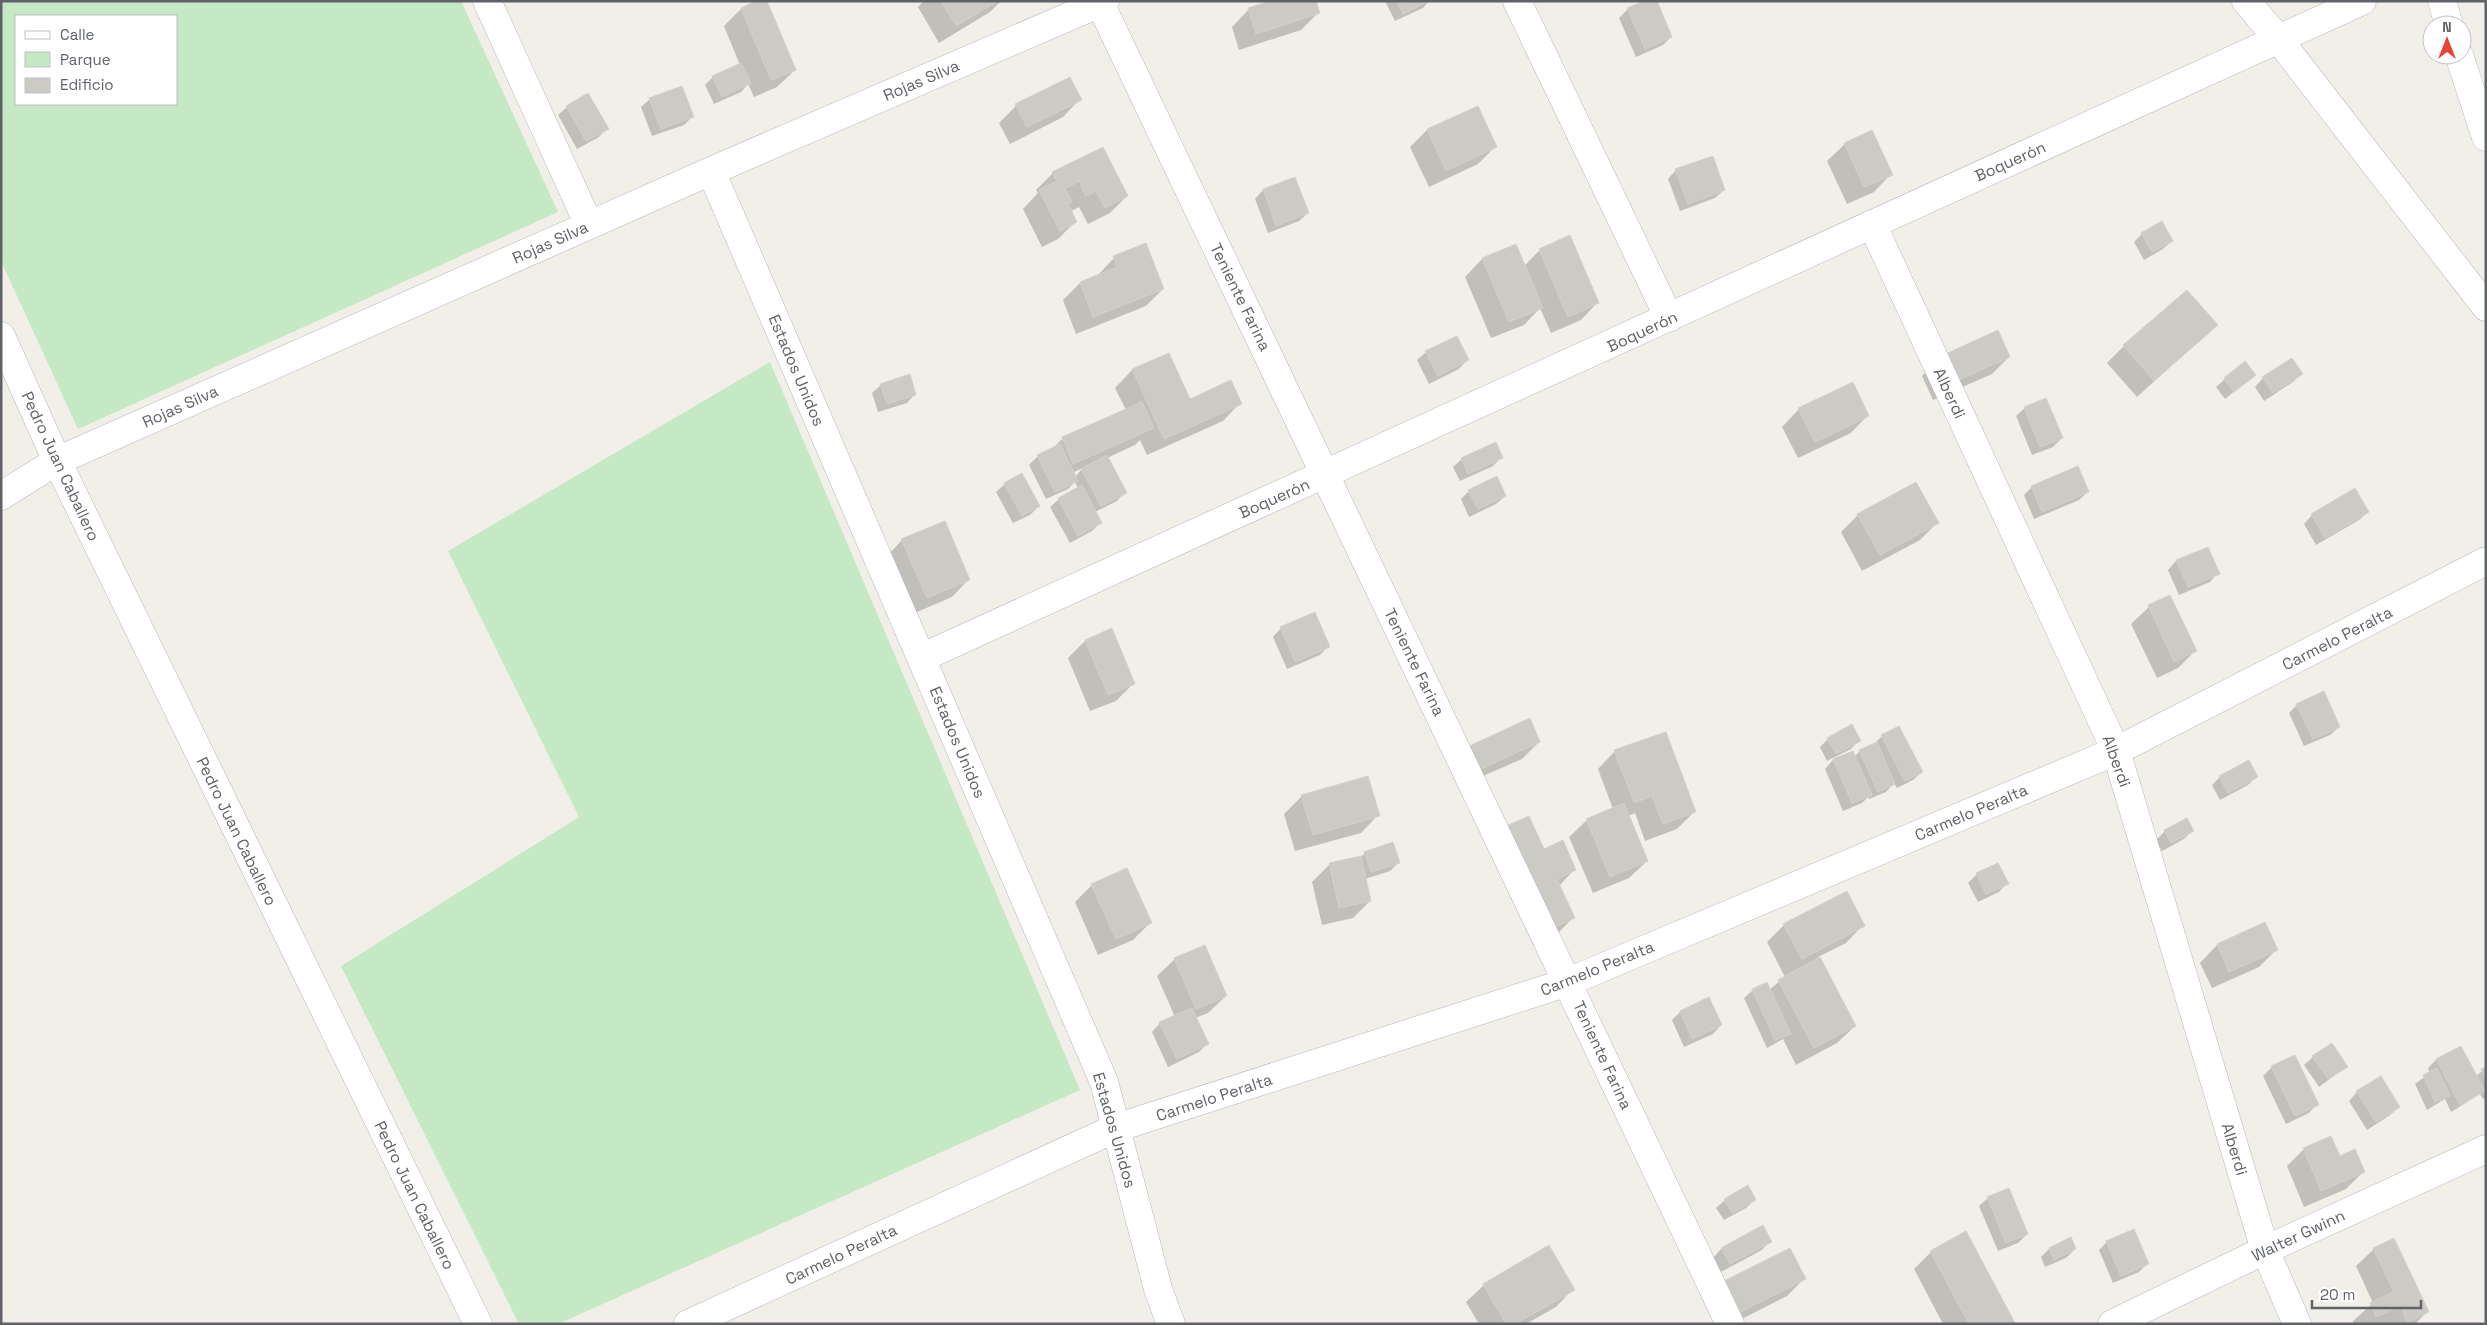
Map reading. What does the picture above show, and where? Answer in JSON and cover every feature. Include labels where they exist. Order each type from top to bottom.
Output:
[{"type":"street","points":[[488,1],[589,225]]},
{"type":"street","points":[[1518,1],[1669,318]]},
{"type":"street","points":[[2246,1],[2279,40],[2486,307]]},
{"type":"street","name":"Boquerón","points":[[922,658],[2362,1]]},
{"type":"street","points":[[2442,1],[2446,15]]},
{"type":"street","name":"Rojas Silva","points":[[1,496],[57,461],[711,171],[1102,2]]},
{"type":"street","name":"Teniente Farina","points":[[1102,2],[1730,1324]]},
{"type":"street","points":[[2462,65],[2486,137]]},
{"type":"street","name":"Estados Unidos","points":[[711,171],[1104,1082],[1158,1289],[1171,1324]]},
{"type":"street","name":"Alberdi","points":[[1872,224],[2116,751],[2265,1250],[2297,1324]]},
{"type":"street","name":"Pedro Juan Caballero","points":[[1,336],[57,461],[478,1324]]},
{"type":"street","name":"Carmelo Peralta","points":[[688,1324],[1116,1128],[1568,982],[2116,751],[2486,562]]},
{"type":"street","name":"Walter Gwinn","points":[[2112,1324],[2265,1250],[2486,1149]]},
{"type":"green space","points":[[1,1],[461,1],[558,212],[78,429],[1,261]]},
{"type":"green space","points":[[770,362],[1080,1090],[558,1324],[519,1324],[341,966],[579,817],[448,551]]},
{"type":"building","points":[[756,1],[767,1],[796,70],[771,80],[741,8]]},
{"type":"building","points":[[941,1],[998,1],[956,26]]},
{"type":"building","points":[[1270,1],[1316,1],[1320,13],[1256,34],[1248,8]]},
{"type":"building","points":[[1397,1],[1429,1],[1403,14]]},
{"type":"building","points":[[1644,1],[1657,1],[1672,37],[1645,49],[1627,8]]},
{"type":"building","points":[[741,63],[751,83],[722,97],[712,76]]},
{"type":"building","points":[[1070,77],[1082,100],[1027,127],[1015,104]]},
{"type":"building","points":[[682,86],[694,117],[661,129],[649,98]]},
{"type":"building","points":[[588,93],[609,129],[586,141],[566,106]]},
{"type":"building","points":[[1478,106],[1497,147],[1446,171],[1427,129]]},
{"type":"building","points":[[1872,130],[1893,175],[1864,187],[1844,143]]},
{"type":"building","points":[[1103,147],[1128,196],[1105,208],[1096,191],[1086,196],[1079,181],[1065,189],[1072,202],[1068,204],[1077,222],[1060,231],[1039,190],[1057,181],[1052,172]]},
{"type":"building","points":[[1713,156],[1725,190],[1688,204],[1675,169]]},
{"type":"building","points":[[1295,177],[1309,213],[1276,226],[1263,189]]},
{"type":"building","points":[[2162,221],[2173,241],[2152,252],[2141,233]]},
{"type":"building","points":[[1570,235],[1599,303],[1568,317],[1539,249]]},
{"type":"building","points":[[1146,243],[1164,289],[1093,317],[1080,282],[1117,267],[1113,256]]},
{"type":"building","points":[[1516,244],[1543,308],[1509,322],[1482,258]]},
{"type":"building","points":[[2187,290],[2218,325],[2154,381],[2123,345]]},
{"type":"building","points":[[1998,330],[2010,357],[1950,384],[1939,357]]},
{"type":"building","points":[[1457,336],[1469,360],[1438,376],[1425,351]]},
{"type":"building","points":[[1169,353],[1190,399],[1231,380],[1242,404],[1164,439],[1132,369]]},
{"type":"building","points":[[2292,358],[2303,374],[2273,393],[2262,377]]},
{"type":"building","points":[[2245,361],[2256,375],[2234,392],[2224,378]]},
{"type":"building","points":[[910,374],[916,395],[887,404],[880,384]]},
{"type":"building","points":[[1853,382],[1869,416],[1815,442],[1798,408]]},
{"type":"building","points":[[2046,398],[2063,438],[2040,447],[2024,407]]},
{"type":"building","points":[[1142,402],[1154,428],[1073,464],[1062,437]]},
{"type":"building","points":[[1496,442],[1503,458],[1468,474],[1461,458]]},
{"type":"building","points":[[1060,444],[1078,481],[1055,492],[1037,455]]},
{"type":"building","points":[[1107,455],[1127,493],[1101,506],[1081,469]]},
{"type":"building","points":[[2078,466],[2089,492],[2042,512],[2031,486]]},
{"type":"building","points":[[1022,473],[1040,506],[1022,516],[1004,483]]},
{"type":"building","points":[[1497,476],[1506,496],[1478,509],[1468,490]]},
{"type":"building","points":[[1916,482],[1939,523],[1880,555],[1857,514]]},
{"type":"building","points":[[1082,485],[1102,523],[1078,536],[1058,498]]},
{"type":"building","points":[[2355,488],[2369,512],[2325,538],[2311,514]]},
{"type":"building","points":[[945,521],[970,580],[927,598],[901,539]]},
{"type":"building","points":[[2208,547],[2220,574],[2188,587],[2176,560]]},
{"type":"building","points":[[2170,595],[2197,651],[2174,662],[2148,605]]},
{"type":"building","points":[[1315,612],[1330,647],[1295,662],[1280,627]]},
{"type":"building","points":[[1112,628],[1135,684],[1108,695],[1085,640]]},
{"type":"building","points":[[2324,691],[2340,727],[2313,739],[2296,704]]},
{"type":"building","points":[[1530,718],[1540,742],[1476,771],[1465,748]]},
{"type":"building","points":[[1852,724],[1861,741],[1836,754],[1827,738]]},
{"type":"building","points":[[1899,726],[1923,772],[1905,781],[1881,735]]},
{"type":"building","points":[[1666,732],[1696,812],[1663,824],[1652,796],[1634,803],[1614,750]]},
{"type":"building","points":[[1877,742],[1895,784],[1878,792],[1859,750]]},
{"type":"building","points":[[1853,751],[1872,795],[1852,803],[1833,759]]},
{"type":"building","points":[[2249,760],[2258,777],[2228,793],[2219,776]]},
{"type":"building","points":[[1368,776],[1380,816],[1313,835],[1301,795]]},
{"type":"building","points":[[1624,803],[1648,861],[1610,877],[1586,819]]},
{"type":"building","points":[[1529,816],[1544,849],[1563,840],[1576,870],[1557,879],[1575,918],[1550,929],[1504,827]]},
{"type":"building","points":[[2187,818],[2194,831],[2171,843],[2164,830]]},
{"type":"building","points":[[1393,842],[1400,863],[1371,872],[1364,852]]},
{"type":"building","points":[[1361,856],[1371,901],[1339,908],[1329,863]]},
{"type":"building","points":[[1998,863],[2009,884],[1986,894],[1976,873]]},
{"type":"building","points":[[1127,868],[1152,923],[1116,939],[1091,884]]},
{"type":"building","points":[[1847,891],[1865,926],[1802,959],[1783,924]]},
{"type":"building","points":[[2265,922],[2278,950],[2229,972],[2217,944]]},
{"type":"building","points":[[1205,945],[1227,996],[1196,1009],[1174,958]]},
{"type":"building","points":[[1820,957],[1856,1026],[1814,1048],[1778,980]]},
{"type":"building","points":[[1767,982],[1791,1034],[1775,1040],[1752,989]]},
{"type":"building","points":[[1709,997],[1722,1025],[1692,1039],[1680,1011]]},
{"type":"building","points":[[1192,1008],[1209,1044],[1177,1059],[1159,1022]]},
{"type":"building","points":[[2332,1043],[2348,1067],[2328,1079],[2312,1056]]},
{"type":"building","points":[[2461,1046],[2485,1091],[2460,1105],[2436,1059]]},
{"type":"building","points":[[2295,1055],[2319,1105],[2295,1116],[2271,1066]]},
{"type":"building","points":[[2486,1067],[2486,1079],[2481,1069]]},
{"type":"building","points":[[2437,1068],[2450,1096],[2435,1102],[2423,1075]]},
{"type":"building","points":[[2381,1076],[2400,1107],[2376,1122],[2356,1091]]},
{"type":"building","points":[[2331,1136],[2340,1156],[2355,1149],[2365,1172],[2321,1191],[2303,1148]]},
{"type":"building","points":[[1748,1185],[1756,1200],[1732,1213],[1724,1199]]},
{"type":"building","points":[[2009,1188],[2028,1234],[2006,1243],[1987,1197]]},
{"type":"building","points":[[1763,1225],[1772,1242],[1730,1264],[1721,1248]]},
{"type":"building","points":[[2134,1229],[2149,1264],[2121,1276],[2106,1241]]},
{"type":"building","points":[[1966,1231],[2015,1323],[1969,1324],[1930,1251]]},
{"type":"building","points":[[2071,1237],[2076,1249],[2054,1260],[2049,1248]]},
{"type":"building","points":[[2394,1238],[2429,1312],[2407,1322],[2400,1306],[2376,1317],[2370,1303],[2394,1292],[2373,1248]]},
{"type":"building","points":[[1549,1245],[1575,1290],[1515,1324],[1506,1324],[1483,1284]]},
{"type":"building","points":[[1790,1248],[1806,1279],[1736,1314],[1720,1283]]}]
